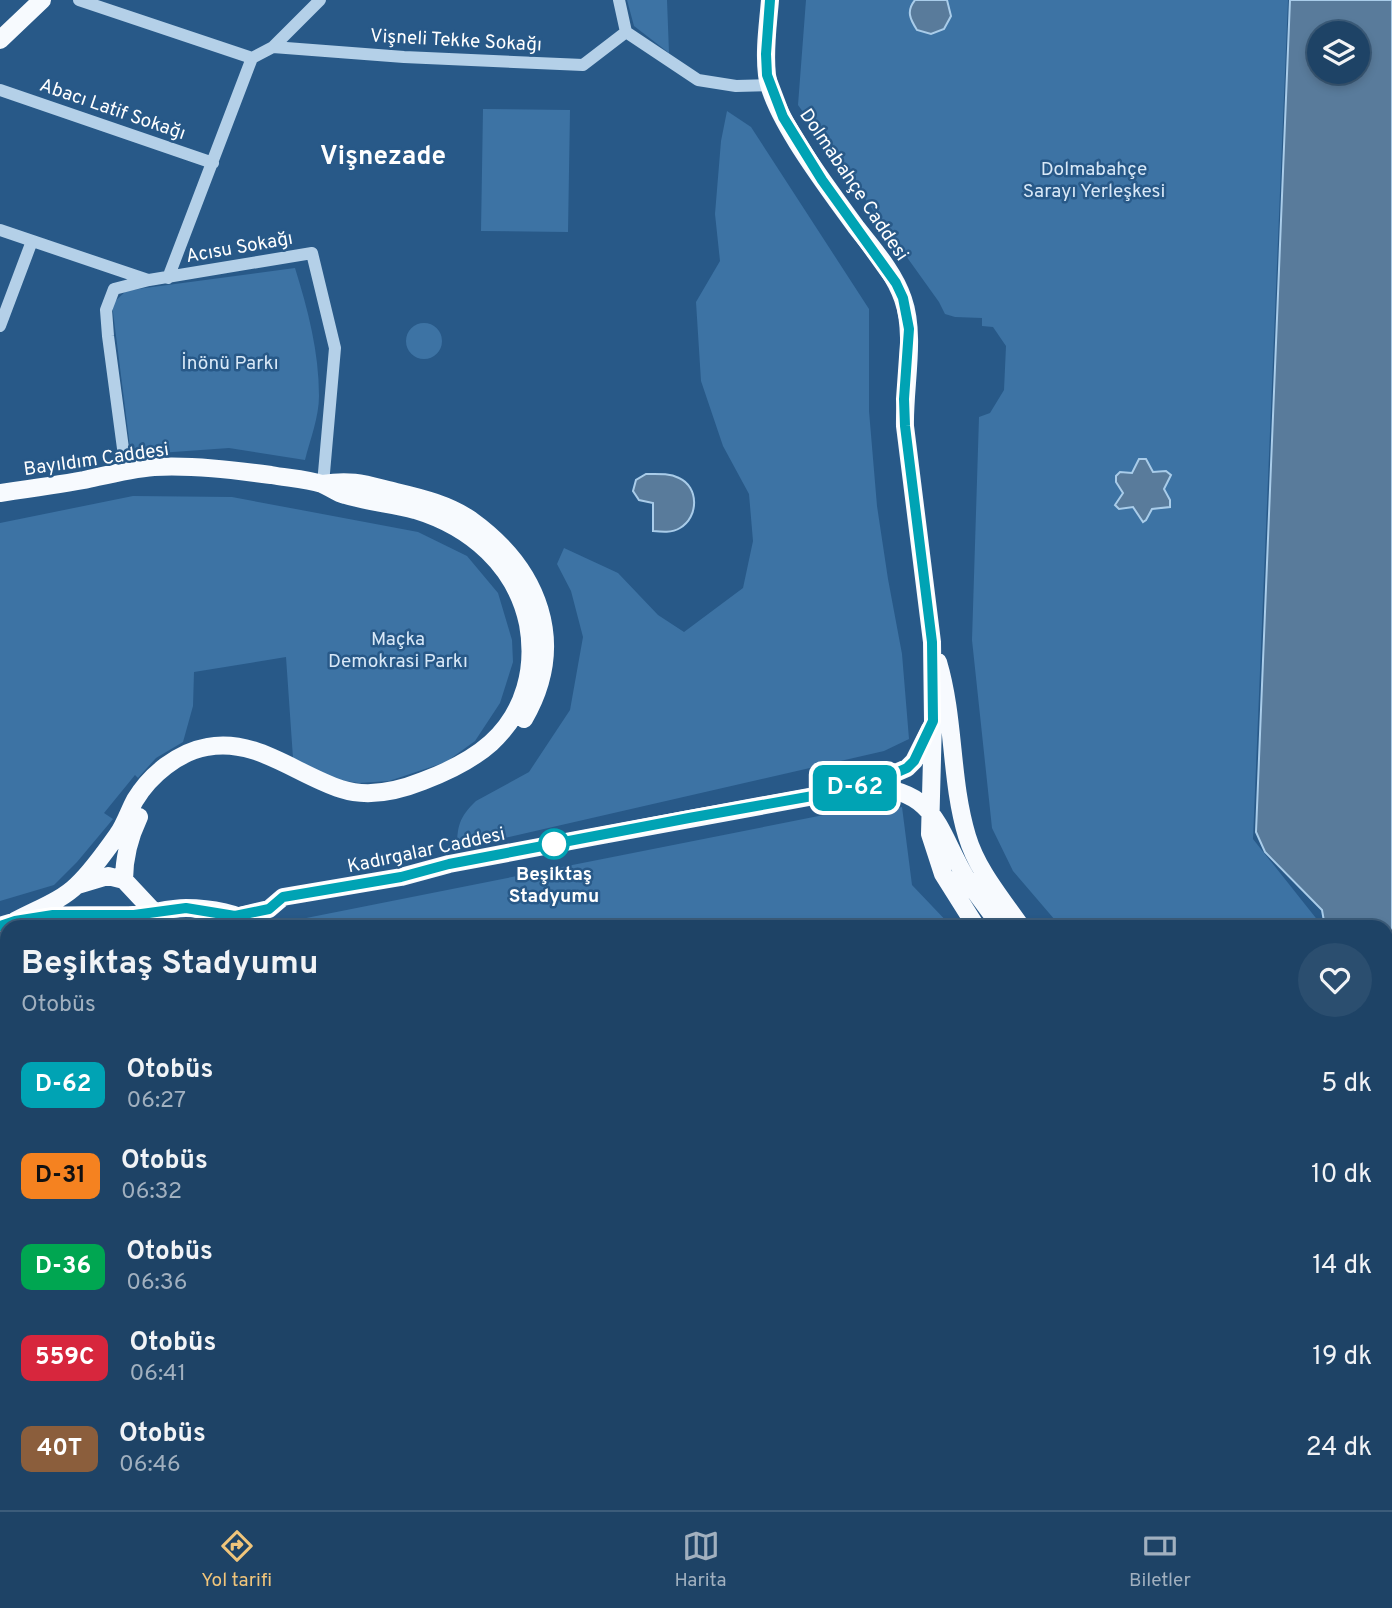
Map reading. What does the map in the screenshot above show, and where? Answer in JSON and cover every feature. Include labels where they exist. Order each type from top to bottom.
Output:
[{"type":"main road","name":"Dolmabahçe Caddesi","points":[[769,0],[766,54],[769,85],[783,117],[800,147],[879,257],[903,298],[909,329],[904,399],[905,426],[932,642]]},
{"type":"main road","points":[[0,40],[39,1]]},
{"type":"main road","name":"Bayıldım Caddesi","points":[[0,493],[44,488],[126,471],[177,467],[214,468],[323,484],[346,480],[431,500],[469,519],[498,543],[526,576],[534,592],[545,637],[543,678],[533,705],[520,727],[502,748],[479,766],[427,791],[382,802],[361,803],[338,800],[255,762],[232,755],[198,761],[167,779],[149,799],[128,844],[124,880]]},
{"type":"main road","name":"Bayıldım Caddesi","points":[[13,920],[78,884],[120,832],[146,785],[171,762],[186,753],[222,745],[246,748],[343,790],[361,793],[385,792],[410,786],[463,763],[490,743],[508,724],[522,701],[530,672],[530,659],[524,607],[518,589],[505,569],[478,541],[454,526],[416,510],[342,494],[323,484]]},
{"type":"main road","points":[[932,642],[930,834],[943,874],[972,920]]},
{"type":"main road","points":[[932,642],[947,698],[959,798],[968,839],[995,891],[1016,920]]},
{"type":"main road","name":"Kadırgalar Caddesi","points":[[25,920],[53,915],[134,915],[186,908],[235,916],[269,909],[283,897],[401,877],[449,864],[863,787],[907,768],[919,753],[933,721]]},
{"type":"main road","name":"Kadırgalar Caddesi","points":[[863,787],[898,790],[916,799],[929,810]]},
{"type":"main road","points":[[929,810],[966,877],[996,920]]},
{"type":"main road","points":[[78,884],[108,876],[124,880],[154,912]]},
{"type":"main road","points":[[170,920],[202,910]]},
{"type":"main road","points":[[220,920],[235,916],[247,920]]},
{"type":"street","points":[[79,0],[252,58]]},
{"type":"street","points":[[168,278],[252,58],[273,47],[320,0]]},
{"type":"street","points":[[619,0],[626,32],[698,80],[736,86],[769,85]]},
{"type":"street","name":"Vişneli Tekke Sokağı","points":[[273,47],[404,57],[583,65],[626,32]]},
{"type":"street","name":"Abacı Latif Sokağı","points":[[0,90],[213,163]]},
{"type":"street","name":"Acısu Sokağı","points":[[0,230],[149,280]]},
{"type":"street","points":[[0,326],[32,241]]},
{"type":"street","name":"Acısu Sokağı","points":[[126,471],[106,310],[114,289],[149,280],[312,253],[335,348],[323,484]]},
{"type":"green space","points":[[627,0],[667,0],[669,53],[634,26]]},
{"type":"green space","name":"Dolmabahçe Sarayı Yerleşkesi","points":[[806,0],[1288,0],[1253,839],[1317,920],[1055,920],[1013,871],[992,828],[972,640],[979,417],[990,413],[1004,390],[1006,346],[993,327],[982,326],[982,318],[945,314],[798,105]]},
{"type":"green space","points":[[483,109],[570,110],[568,232],[481,231]]},
{"type":"green space","points":[[727,111],[751,127],[869,309],[869,411],[877,506],[902,654],[909,739],[884,751],[457,849],[459,828],[466,812],[476,801],[529,772],[570,710],[583,637],[571,591],[557,564],[564,548],[618,573],[658,615],[684,632],[743,588],[753,541],[749,494],[723,446],[701,381],[696,302],[720,261],[715,214],[721,141]]},
{"type":"green space","name":"İnönü Parkı","points":[[295,268],[312,331],[319,380],[318,412],[305,460],[229,448],[131,455],[112,304],[126,291]]},
{"type":"green space","points":[[424,323],[437,328],[442,341],[437,354],[424,359],[411,354],[406,341],[411,328]]},
{"type":"green space","name":"Maçka Demokrasi Parkı","points":[[133,496],[232,497],[418,532],[467,556],[498,593],[512,640],[513,662],[500,703],[475,741],[446,762],[389,781],[359,783],[333,779],[293,758],[286,657],[194,672],[193,706],[183,742],[156,758],[138,778],[135,775],[104,813],[113,819],[54,885],[0,901],[0,523]]},
{"type":"green space","points":[[864,807],[888,810],[902,807],[912,885],[945,920],[296,920]]},
{"type":"shaded area","points":[[915,0],[947,0],[951,16],[944,29],[931,34],[917,30],[910,15]]},
{"type":"shaded area","points":[[1290,0],[1392,0],[1392,920],[1324,920],[1322,910],[1265,852],[1256,832]]},
{"type":"shaded area","points":[[1139,459],[1146,459],[1153,472],[1166,471],[1171,475],[1164,489],[1170,500],[1170,507],[1152,509],[1143,522],[1133,507],[1119,509],[1115,505],[1123,493],[1116,482],[1116,476],[1120,472],[1132,473]]},
{"type":"shaded area","points":[[646,474],[675,476],[686,482],[690,488],[693,510],[691,517],[680,528],[653,531],[653,503],[639,500],[633,491],[636,480]]},
{"type":"bus line","name":"D-62","points":[[21,920],[75,914],[134,915],[186,908],[235,916],[269,909],[283,897],[401,877],[449,864],[592,836],[863,787],[907,768],[914,761],[933,721],[932,642],[905,426],[908,317],[896,283],[800,147],[769,85],[766,54],[770,0]]},
{"type":"place","name":"Beşiktaş Stadyumu","points":[[554,844]]},
{"type":"district","name":"Vişnezade","points":[[383,155]]}]
